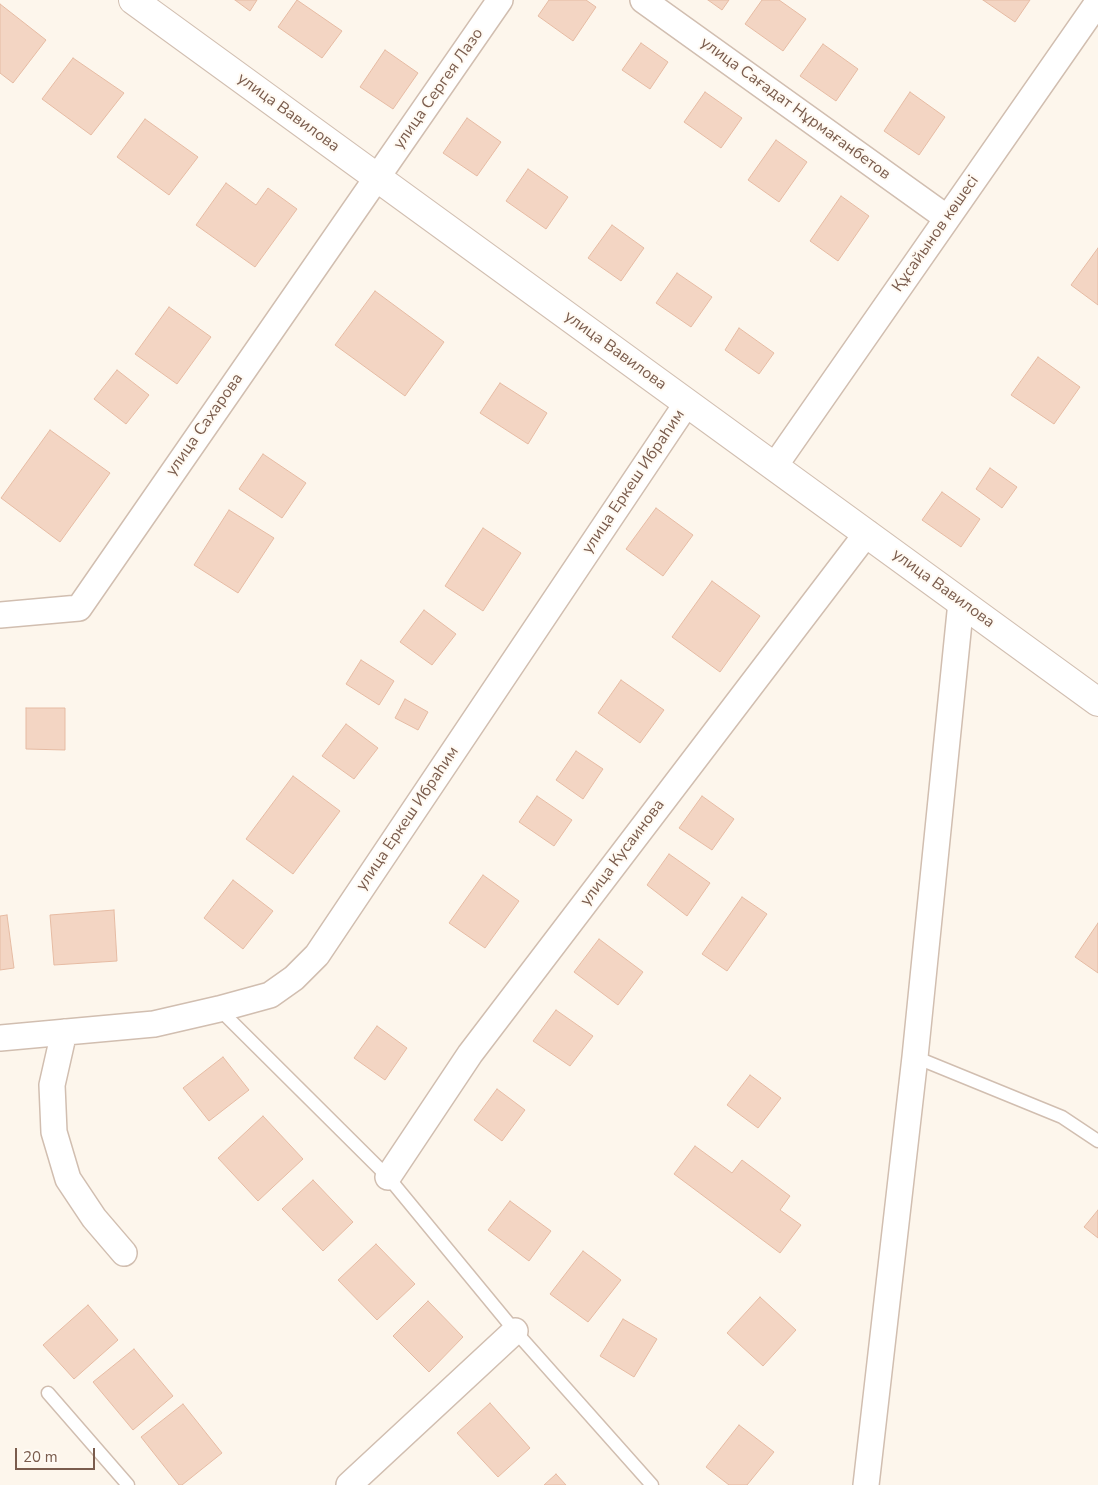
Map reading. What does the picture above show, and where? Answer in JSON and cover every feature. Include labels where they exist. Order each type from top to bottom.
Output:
[{"type":"street","name":"улица Вавилова","points":[[133,0],[1098,702]]},
{"type":"street","name":"улица Сергея Лазо","points":[[377,178],[500,0]]},
{"type":"street","name":"улица Сағадат Нұрмағанбетов","points":[[643,0],[948,218]]},
{"type":"street","name":"Құсайынов көшесі","points":[[774,467],[1098,2]]},
{"type":"street","name":"улица Сахарова","points":[[0,615],[79,608],[377,178]]},
{"type":"street","name":"улица Еркеш Ибраһим","points":[[0,1038],[154,1024],[270,995],[294,978],[317,955],[687,404]]},
{"type":"street","name":"улица Кусаинова","points":[[388,1177],[470,1054],[866,533]]},
{"type":"street","points":[[866,1485],[915,1057],[960,602]]},
{"type":"street","points":[[64,1032],[52,1085],[54,1132],[68,1179],[94,1218],[124,1253]]},
{"type":"street","points":[[349,1485],[515,1331]]},
{"type":"lane","points":[[219,1009],[388,1177],[515,1331],[652,1485]]},
{"type":"lane","points":[[915,1057],[1062,1118],[1098,1142]]},
{"type":"lane","points":[[48,1393],[128,1485]]},
{"type":"building","points":[[235,0],[257,0],[250,11]]},
{"type":"building","points":[[297,0],[342,31],[322,58],[278,27]]},
{"type":"building","points":[[549,0],[586,0],[596,7],[573,41],[538,16]]},
{"type":"building","points":[[708,0],[729,0],[722,10]]},
{"type":"building","points":[[762,0],[779,0],[806,19],[783,51],[745,24]]},
{"type":"building","points":[[983,0],[1030,0],[1015,22]]},
{"type":"building","points":[[0,4],[46,40],[13,83],[0,73]]},
{"type":"building","points":[[641,43],[668,62],[650,89],[622,70]]},
{"type":"building","points":[[823,44],[858,69],[836,101],[800,76]]},
{"type":"building","points":[[385,50],[418,73],[393,109],[360,87]]},
{"type":"building","points":[[73,58],[124,93],[91,135],[42,99]]},
{"type":"building","points":[[705,92],[742,118],[721,148],[684,122]]},
{"type":"building","points":[[910,92],[945,117],[919,155],[884,131]]},
{"type":"building","points":[[467,118],[501,142],[477,176],[443,153]]},
{"type":"building","points":[[145,119],[198,157],[169,195],[117,157]]},
{"type":"building","points":[[776,140],[807,162],[779,202],[748,180]]},
{"type":"building","points":[[528,169],[568,197],[546,229],[506,201]]},
{"type":"building","points":[[226,183],[256,205],[268,188],[297,209],[255,267],[196,225]]},
{"type":"building","points":[[841,196],[869,216],[838,261],[810,241]]},
{"type":"building","points":[[612,225],[644,248],[621,281],[588,258]]},
{"type":"building","points":[[1098,248],[1098,305],[1071,285]]},
{"type":"building","points":[[677,273],[712,297],[691,327],[656,303]]},
{"type":"building","points":[[375,291],[444,342],[405,396],[335,345]]},
{"type":"building","points":[[169,307],[211,337],[177,384],[135,354]]},
{"type":"building","points":[[739,328],[774,353],[759,374],[725,350]]},
{"type":"building","points":[[1038,357],[1080,387],[1054,424],[1011,395]]},
{"type":"building","points":[[117,370],[149,395],[126,424],[94,399]]},
{"type":"building","points":[[500,383],[547,413],[528,444],[480,413]]},
{"type":"building","points":[[50,430],[110,473],[60,542],[1,498]]},
{"type":"building","points":[[263,454],[306,483],[282,518],[239,489]]},
{"type":"building","points":[[990,468],[1017,487],[1002,508],[976,489]]},
{"type":"building","points":[[942,492],[980,519],[961,547],[922,520]]},
{"type":"building","points":[[656,508],[693,535],[663,576],[626,549]]},
{"type":"building","points":[[229,510],[274,538],[238,593],[194,565]]},
{"type":"building","points":[[483,528],[521,553],[483,611],[445,586]]},
{"type":"building","points":[[712,581],[760,616],[720,672],[672,637]]},
{"type":"building","points":[[424,610],[456,634],[432,665],[400,642]]},
{"type":"building","points":[[361,660],[394,681],[379,705],[346,684]]},
{"type":"building","points":[[621,680],[664,710],[640,743],[598,713]]},
{"type":"building","points":[[405,699],[428,712],[418,730],[395,718]]},
{"type":"building","points":[[26,708],[65,708],[65,750],[26,749]]},
{"type":"building","points":[[346,724],[378,748],[354,779],[322,756]]},
{"type":"building","points":[[576,751],[603,769],[583,799],[556,780]]},
{"type":"building","points":[[293,776],[340,811],[293,874],[246,839]]},
{"type":"building","points":[[537,796],[572,820],[554,846],[519,822]]},
{"type":"building","points":[[702,796],[734,819],[712,850],[679,828]]},
{"type":"building","points":[[669,854],[710,883],[687,916],[647,885]]},
{"type":"building","points":[[483,875],[519,901],[485,948],[449,923]]},
{"type":"building","points":[[233,880],[273,911],[243,949],[204,918]]},
{"type":"building","points":[[742,897],[767,914],[727,971],[702,954]]},
{"type":"building","points":[[114,910],[117,961],[54,965],[50,915]]},
{"type":"building","points":[[7,915],[14,968],[0,970],[0,916]]},
{"type":"building","points":[[1098,923],[1098,973],[1075,957]]},
{"type":"building","points":[[599,939],[643,972],[618,1005],[574,972]]},
{"type":"building","points":[[556,1010],[593,1036],[570,1066],[533,1041]]},
{"type":"building","points":[[377,1026],[407,1048],[385,1080],[354,1058]]},
{"type":"building","points":[[223,1057],[249,1090],[209,1121],[183,1088]]},
{"type":"building","points":[[750,1075],[781,1098],[758,1128],[727,1105]]},
{"type":"building","points":[[497,1089],[525,1110],[502,1141],[474,1120]]},
{"type":"building","points":[[263,1116],[303,1159],[258,1201],[218,1158]]},
{"type":"building","points":[[695,1146],[732,1173],[742,1160],[790,1196],[780,1210],[801,1225],[780,1253],[674,1174]]},
{"type":"building","points":[[313,1180],[353,1222],[323,1251],[282,1209]]},
{"type":"building","points":[[510,1201],[551,1231],[529,1261],[488,1230]]},
{"type":"building","points":[[1098,1210],[1098,1238],[1084,1227]]},
{"type":"building","points":[[376,1244],[415,1284],[377,1320],[338,1280]]},
{"type":"building","points":[[583,1251],[621,1280],[588,1322],[550,1294]]},
{"type":"building","points":[[760,1297],[796,1330],[763,1366],[727,1333]]},
{"type":"building","points":[[428,1301],[463,1337],[429,1372],[393,1336]]},
{"type":"building","points":[[88,1305],[118,1340],[74,1379],[43,1345]]},
{"type":"building","points":[[623,1319],[657,1339],[634,1377],[600,1356]]},
{"type":"building","points":[[134,1349],[173,1396],[133,1430],[93,1382]]},
{"type":"building","points":[[490,1403],[530,1448],[498,1477],[457,1433]]},
{"type":"building","points":[[183,1404],[222,1453],[182,1485],[179,1485],[141,1437]]},
{"type":"building","points":[[739,1425],[774,1452],[747,1485],[729,1485],[706,1467]]},
{"type":"building","points":[[556,1474],[566,1485],[544,1485]]}]
